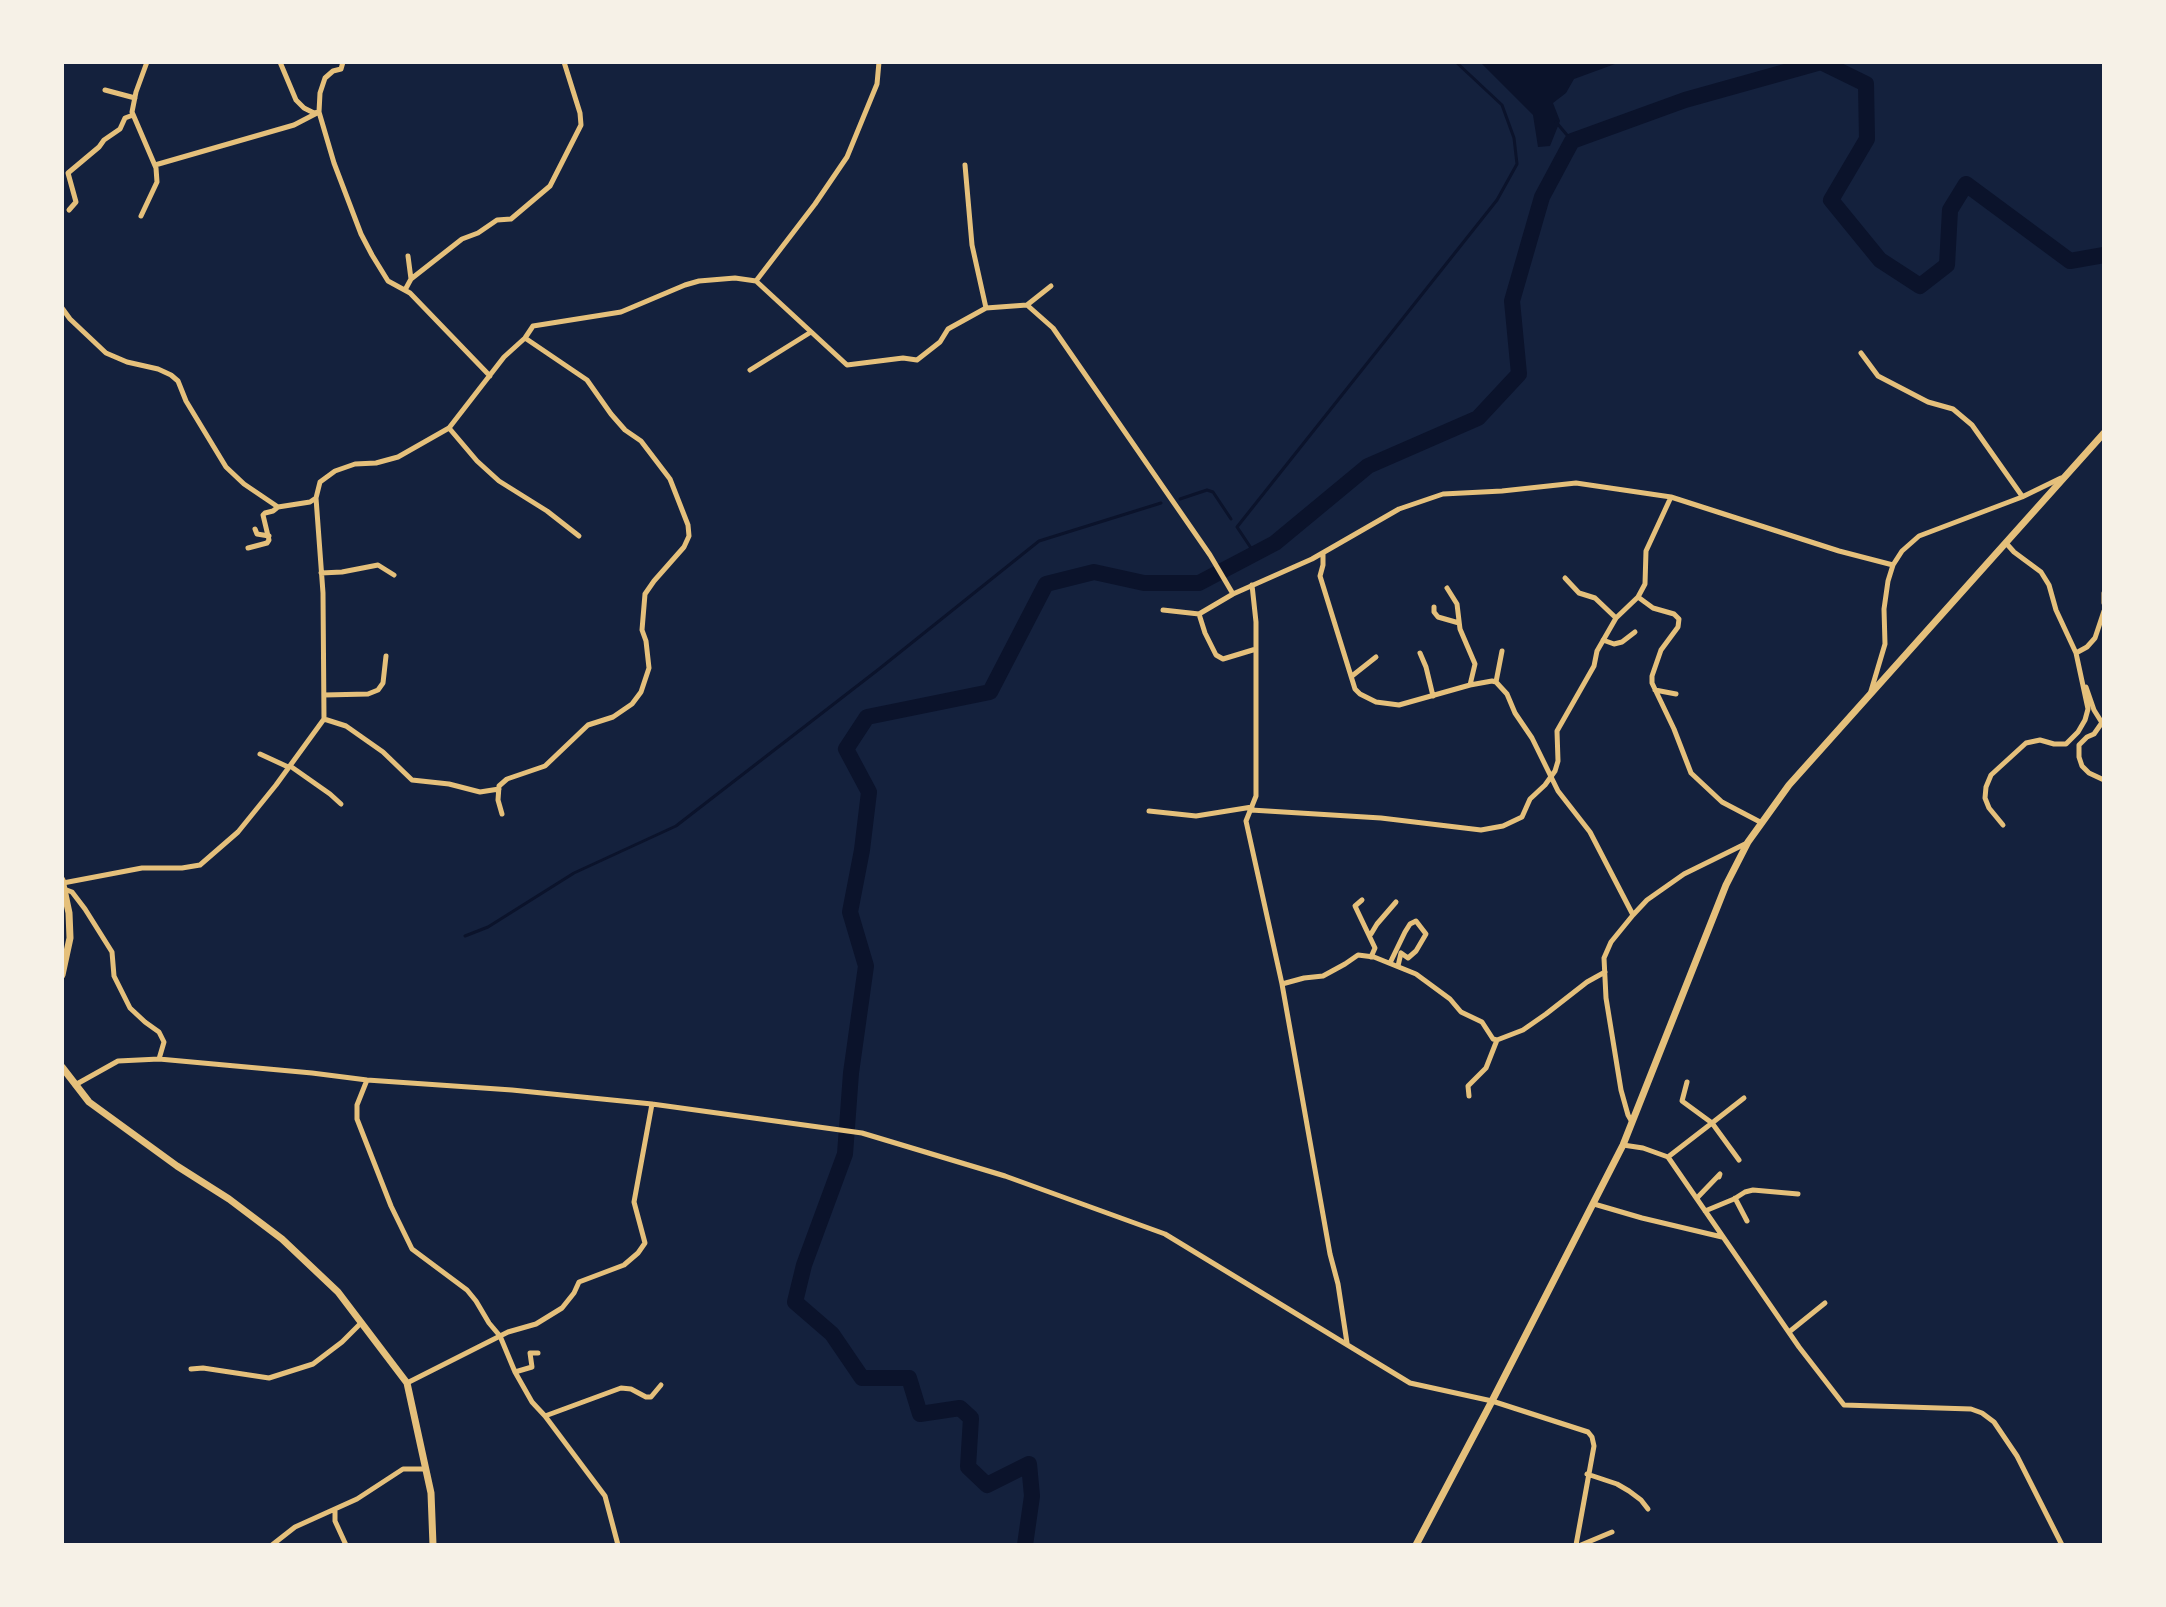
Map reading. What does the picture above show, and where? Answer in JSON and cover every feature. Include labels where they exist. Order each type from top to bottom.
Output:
[{"type":"street","points":[[141,216],[157,182],[155,165],[132,112],[147,62]]},
{"type":"street","points":[[280,62],[296,100],[304,108],[319,112]]},
{"type":"street","points":[[343,62],[341,69],[325,78],[319,112],[334,163],[365,244],[388,281],[410,293],[490,376]]},
{"type":"street","points":[[405,290],[411,279],[462,239],[497,220],[511,219],[554,181],[581,125],[564,62]]},
{"type":"street","points":[[756,281],[815,204],[851,148],[877,84],[879,62]]},
{"type":"street","points":[[105,90],[135,98]]},
{"type":"street","points":[[155,165],[294,125],[319,112]]},
{"type":"street","points":[[69,210],[76,202],[68,173],[120,129],[125,118],[133,115]]},
{"type":"street","points":[[965,165],[972,245],[986,308]]},
{"type":"street","points":[[408,256],[411,279]]},
{"type":"street","points":[[63,884],[142,868],[200,865],[238,832],[323,721],[321,573],[316,498],[320,482],[335,471],[355,464],[398,457],[449,428],[504,357],[533,326],[621,312],[692,283],[735,278],[756,281],[847,365],[903,358],[917,360],[940,342],[948,329],[986,308],[1027,305],[1051,286]]},
{"type":"street","points":[[1027,305],[1053,328],[1233,594]]},
{"type":"street","points":[[62,308],[106,353],[127,362],[158,369],[178,381],[186,401],[226,467],[244,484],[278,507]]},
{"type":"street","points":[[750,370],[811,332]]},
{"type":"street","points":[[502,814],[498,800],[499,786],[507,779],[545,766],[588,725],[613,717],[632,704],[641,692],[649,668],[642,630],[645,594],[684,547],[689,536],[688,525],[670,479],[641,441],[625,430],[587,380],[525,338]]},
{"type":"street","points":[[1861,353],[1878,376],[1928,402],[1953,409],[1972,425],[2022,497]]},
{"type":"street","points":[[449,428],[499,481],[547,511],[579,536]]},
{"type":"street","points":[[1416,1545],[1623,1145],[1726,885],[1748,842],[1789,785],[2104,433]]},
{"type":"street","points":[[1870,694],[1885,644],[1884,609],[1893,565],[1902,551],[1919,536],[2022,497],[2070,474]]},
{"type":"street","points":[[1163,610],[1199,614],[1233,594],[1323,553],[1399,509],[1443,494],[1576,483],[1671,497],[1839,551],[1893,565]]},
{"type":"street","points":[[1149,811],[1196,816],[1252,809],[1381,818],[1489,830],[1522,817],[1530,799],[1555,771],[1558,761],[1556,738],[1560,723],[1594,666],[1597,651],[1616,618],[1638,597],[1645,584],[1646,551],[1671,497]]},
{"type":"street","points":[[248,548],[267,543],[269,536],[263,515],[278,507],[310,502],[316,498]]},
{"type":"street","points":[[255,529],[257,534],[269,536]]},
{"type":"street","points":[[2003,825],[1985,798],[1991,775],[2026,743],[2040,740],[2066,744],[2078,732],[2088,709],[2076,653],[2056,610],[2049,585],[2041,572],[2006,543]]},
{"type":"street","points":[[1323,553],[1320,576],[1355,689],[1360,694],[1376,702],[1399,705],[1470,685],[1496,682]]},
{"type":"street","points":[[321,573],[378,565],[394,575]]},
{"type":"street","points":[[1565,578],[1579,593],[1595,598],[1616,618]]},
{"type":"street","points":[[1252,585],[1256,622],[1256,796],[1246,821],[1282,984],[1347,1344]]},
{"type":"street","points":[[1447,588],[1457,604],[1459,623],[1475,664],[1470,685]]},
{"type":"street","points":[[2104,593],[2104,603]]},
{"type":"street","points":[[1638,597],[1653,608],[1674,614],[1679,619],[1678,627],[1661,650],[1652,676],[1654,690],[1691,773],[1722,802],[1762,823]]},
{"type":"street","points":[[1434,607],[1438,617],[1459,623]]},
{"type":"street","points":[[2076,653],[2095,638],[2104,611]]},
{"type":"street","points":[[1199,614],[1216,655],[1223,659],[1256,649]]},
{"type":"street","points":[[1603,640],[1614,644],[1635,632]]},
{"type":"street","points":[[1496,682],[1502,651]]},
{"type":"street","points":[[1420,653],[1433,696]]},
{"type":"street","points":[[324,695],[368,694],[378,690],[383,683],[386,656]]},
{"type":"street","points":[[1352,676],[1376,657]]},
{"type":"street","points":[[2079,673],[2102,725],[2079,745],[2079,757],[2089,773],[2104,780]]},
{"type":"street","points":[[1496,682],[1507,694],[1564,800],[1590,832],[1633,915]]},
{"type":"street","points":[[1654,690],[1676,694]]},
{"type":"street","points":[[323,721],[346,726],[383,752],[412,780],[449,784],[480,792],[499,789]]},
{"type":"street","points":[[260,754],[289,767],[341,804]]},
{"type":"street","points":[[1632,1122],[1621,1090],[1606,998],[1604,958],[1611,942],[1647,900],[1684,874],[1748,842]]},
{"type":"street","points":[[62,975],[70,938],[63,884]]},
{"type":"street","points":[[63,884],[85,909],[112,952],[114,976],[130,1008],[159,1032],[164,1042],[159,1059]]},
{"type":"street","points":[[1362,900],[1355,906],[1375,948],[1371,957]]},
{"type":"street","points":[[1370,935],[1396,902]]},
{"type":"street","points":[[1390,963],[1405,932],[1416,921],[1426,934],[1408,958],[1401,953],[1398,966]]},
{"type":"street","points":[[1282,984],[1323,976],[1358,955],[1371,957],[1416,974],[1450,999],[1461,1012],[1482,1022],[1493,1039],[1497,1040]]},
{"type":"street","points":[[1469,1096],[1468,1086],[1486,1068],[1497,1040],[1523,1030],[1605,972]]},
{"type":"street","points":[[75,1085],[118,1061],[159,1059],[652,1104],[862,1133],[1005,1176],[1165,1234],[1410,1383],[1492,1401],[1588,1432],[1594,1446],[1587,1474],[1578,1545],[1612,1532]]},
{"type":"street","points":[[62,1067],[89,1102],[229,1199],[282,1239],[331,1284],[407,1383],[431,1493],[433,1545]]},
{"type":"street","points":[[367,1080],[357,1105],[357,1119],[391,1206],[412,1249],[467,1290],[500,1336],[532,1402],[605,1496],[618,1545]]},
{"type":"street","points":[[1687,1082],[1682,1101],[1712,1123],[1739,1160]]},
{"type":"street","points":[[1668,1157],[1744,1098]]},
{"type":"street","points":[[407,1383],[500,1336],[536,1324],[562,1308],[579,1282],[624,1265],[645,1243],[634,1202],[652,1104]]},
{"type":"street","points":[[1623,1145],[1668,1157],[1789,1332],[1844,1405],[1971,1409],[1994,1422],[2017,1456],[2062,1545]]},
{"type":"street","points":[[1697,1198],[1719,1177]]},
{"type":"street","points":[[1705,1211],[1753,1190],[1798,1194]]},
{"type":"street","points":[[1735,1198],[1747,1221]]},
{"type":"street","points":[[1594,1204],[1723,1237]]},
{"type":"street","points":[[1789,1332],[1825,1303]]},
{"type":"street","points":[[191,1369],[269,1378],[313,1364],[361,1323]]},
{"type":"street","points":[[515,1372],[532,1367],[530,1353],[538,1353]]},
{"type":"street","points":[[545,1416],[621,1388],[627,1387],[651,1397],[661,1385]]},
{"type":"street","points":[[272,1545],[295,1527],[357,1499],[403,1469],[426,1469]]},
{"type":"street","points":[[1587,1474],[1617,1484],[1641,1500],[1648,1509]]},
{"type":"street","points":[[335,1509],[335,1521],[346,1545]]},
{"type":"water","points":[[1480,62],[1616,62],[1574,79],[1566,93],[1553,103],[1560,121],[1550,146],[1538,147],[1533,115]]},
{"type":"waterway","points":[[1237,527],[1497,200],[1517,164],[1514,138],[1502,105],[1456,62]]},
{"type":"waterway","points":[[1025,1545],[1032,1496],[1029,1464],[987,1485],[968,1467],[971,1418],[960,1408],[920,1414],[909,1378],[862,1378],[832,1334],[795,1302],[804,1265],[845,1154],[851,1073],[866,966],[850,912],[869,792],[846,749],[867,717],[990,692],[1046,584],[1094,572],[1144,583],[1199,583],[1275,543],[1368,466],[1478,418],[1519,374],[1512,301],[1542,197],[1572,141],[1685,100],[1821,62],[1866,84],[1867,139],[1831,200],[1880,260],[1920,286],[1947,265],[1950,210],[1966,184],[2070,261],[2104,255]]},
{"type":"waterway","points":[[1556,122],[1572,141]]},
{"type":"waterway","points":[[1180,499],[1207,490],[1213,492],[1231,519]]},
{"type":"waterway","points":[[465,936],[488,927],[574,873],[676,826],[1039,541],[1161,503]]},
{"type":"waterway","points":[[1237,527],[1255,554]]}]
